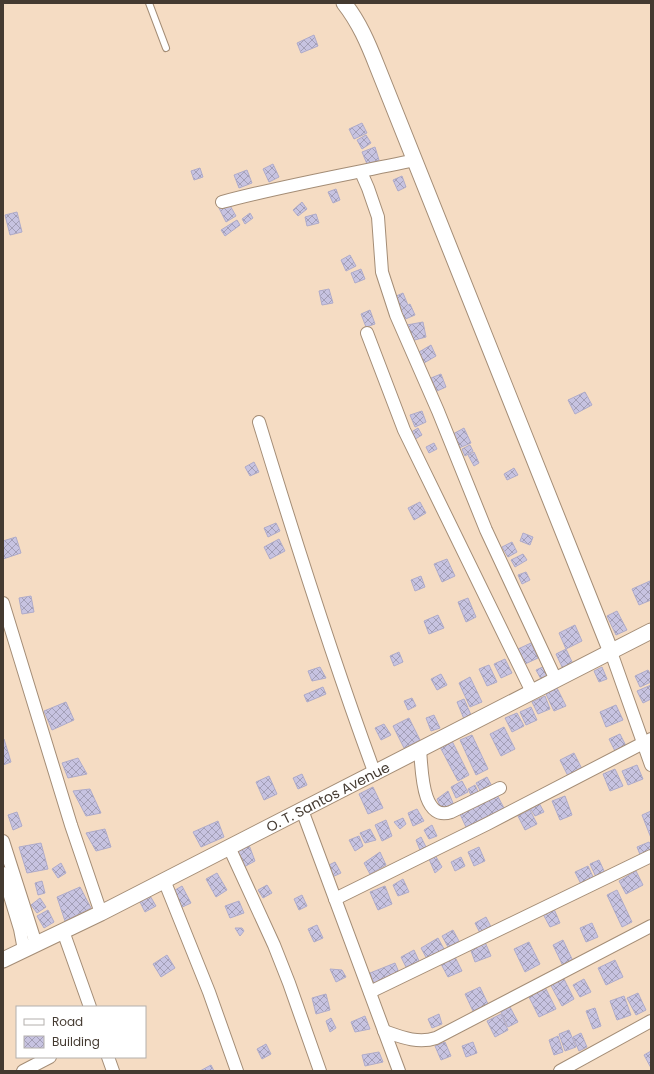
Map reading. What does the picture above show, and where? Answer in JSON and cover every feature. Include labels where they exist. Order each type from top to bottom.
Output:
[{"type":"street","points":[[344,3],[362,31],[415,160],[647,741],[651,765]]},
{"type":"street","points":[[222,202],[296,183],[360,172],[415,160]]},
{"type":"street","points":[[360,172],[368,188],[378,217],[382,272],[396,315],[438,411],[486,530],[556,680]]},
{"type":"street","points":[[368,333],[404,430],[532,692]]},
{"type":"street","points":[[259,422],[317,608],[348,702],[375,774]]},
{"type":"street","points":[[3,603],[69,818],[101,913]]},
{"type":"street","name":"O. T. Santos Avenue","points":[[3,960],[101,913],[375,774],[651,631]]},
{"type":"street","points":[[335,898],[487,824],[647,741]]},
{"type":"street","points":[[420,750],[424,792],[428,802],[438,812],[444,814],[451,812],[500,788]]},
{"type":"street","points":[[302,810],[399,1071]]},
{"type":"street","points":[[3,841],[30,947]]},
{"type":"street","points":[[229,847],[274,945],[320,1071]]},
{"type":"street","points":[[370,992],[651,856]]},
{"type":"street","points":[[3,873],[20,929],[30,947]]},
{"type":"street","points":[[164,880],[209,992],[237,1071]]},
{"type":"street","points":[[384,1031],[413,1040],[429,1041],[651,926]]},
{"type":"street","points":[[63,931],[90,1006]]},
{"type":"street","points":[[560,1071],[651,1021]]},
{"type":"street","points":[[23,1071],[48,1058]]},
{"type":"street","points":[[108,1058],[113,1071]]},
{"type":"lane","points":[[149,3],[166,48]]},
{"type":"building","points":[[314,35],[318,46],[301,53],[297,43]]},
{"type":"building","points":[[362,123],[367,133],[354,139],[349,129]]},
{"type":"building","points":[[366,135],[371,143],[362,149],[357,140]]},
{"type":"building","points":[[375,147],[379,160],[367,164],[362,152]]},
{"type":"building","points":[[273,164],[279,177],[269,182],[263,169]]},
{"type":"building","points":[[200,168],[203,177],[194,180],[191,171]]},
{"type":"building","points":[[247,170],[252,183],[239,188],[234,175]]},
{"type":"building","points":[[402,176],[406,187],[398,191],[393,180]]},
{"type":"building","points":[[336,189],[340,200],[333,203],[328,192]]},
{"type":"building","points":[[228,202],[236,216],[226,222],[219,208]]},
{"type":"building","points":[[302,202],[307,209],[298,216],[293,210]]},
{"type":"building","points":[[17,212],[22,232],[10,235],[5,215]]},
{"type":"building","points":[[250,213],[253,218],[245,224],[242,219]]},
{"type":"building","points":[[316,214],[319,223],[307,226],[305,217]]},
{"type":"building","points":[[237,220],[240,225],[225,236],[221,230]]},
{"type":"building","points":[[350,255],[356,266],[346,271],[341,260]]},
{"type":"building","points":[[361,269],[365,279],[355,283],[351,273]]},
{"type":"building","points":[[329,289],[333,303],[322,305],[319,291]]},
{"type":"building","points":[[403,293],[408,305],[410,304],[415,315],[403,320],[394,297]]},
{"type":"building","points":[[370,310],[375,324],[366,327],[361,314]]},
{"type":"building","points":[[423,322],[426,337],[411,341],[407,325]]},
{"type":"building","points":[[431,345],[436,356],[424,363],[419,352]]},
{"type":"building","points":[[441,374],[446,387],[437,391],[431,378]]},
{"type":"building","points":[[585,392],[592,405],[575,414],[568,400]]},
{"type":"building","points":[[422,411],[426,422],[415,427],[410,415]]},
{"type":"building","points":[[418,428],[422,435],[412,441],[408,434]]},
{"type":"building","points":[[464,428],[471,443],[459,448],[453,434]]},
{"type":"building","points":[[434,443],[437,449],[429,453],[426,447]]},
{"type":"building","points":[[470,445],[473,451],[465,456],[462,449]]},
{"type":"building","points":[[474,452],[479,463],[474,466],[468,455]]},
{"type":"building","points":[[254,462],[259,472],[250,476],[245,467]]},
{"type":"building","points":[[514,468],[518,475],[507,480],[504,474]]},
{"type":"building","points":[[420,502],[426,513],[414,520],[408,508]]},
{"type":"building","points":[[276,523],[280,531],[268,537],[264,528]]},
{"type":"building","points":[[523,533],[533,537],[530,545],[520,541]]},
{"type":"building","points":[[16,537],[21,553],[3,559],[3,541]]},
{"type":"building","points":[[279,539],[285,551],[270,559],[264,547]]},
{"type":"building","points":[[512,542],[517,552],[508,557],[502,547]]},
{"type":"building","points":[[523,554],[527,560],[515,567],[511,560]]},
{"type":"building","points":[[447,559],[455,576],[442,582],[434,564]]},
{"type":"building","points":[[526,572],[530,580],[522,584],[518,575]]},
{"type":"building","points":[[421,576],[425,587],[415,591],[411,580]]},
{"type":"building","points":[[650,581],[651,600],[639,605],[632,589]]},
{"type":"building","points":[[31,596],[34,612],[22,614],[19,598]]},
{"type":"building","points":[[468,598],[476,617],[466,622],[458,602]]},
{"type":"building","points":[[617,611],[627,630],[616,635],[607,616]]},
{"type":"building","points":[[438,615],[444,628],[429,634],[424,621]]},
{"type":"building","points":[[575,625],[582,641],[566,649],[559,633]]},
{"type":"building","points":[[531,643],[538,658],[525,664],[518,649]]},
{"type":"building","points":[[566,649],[573,664],[563,669],[556,654]]},
{"type":"building","points":[[399,652],[403,662],[394,666],[390,656]]},
{"type":"building","points":[[505,659],[512,673],[501,678],[494,664]]},
{"type":"building","points":[[489,665],[497,682],[487,686],[479,669]]},
{"type":"building","points":[[545,666],[549,675],[541,679],[536,670]]},
{"type":"building","points":[[320,667],[326,678],[312,681],[308,671]]},
{"type":"building","points":[[602,667],[607,679],[599,682],[594,671]]},
{"type":"building","points":[[648,670],[651,675],[651,682],[640,687],[635,676]]},
{"type":"building","points":[[441,674],[447,685],[437,690],[431,679]]},
{"type":"building","points":[[470,677],[482,702],[470,707],[459,683]]},
{"type":"building","points":[[651,685],[651,699],[643,703],[637,691]]},
{"type":"building","points":[[323,687],[326,694],[307,702],[304,695]]},
{"type":"building","points":[[557,688],[566,706],[554,711],[546,694]]},
{"type":"building","points":[[545,696],[550,709],[538,714],[532,702]]},
{"type":"building","points":[[412,698],[416,706],[408,710],[404,701]]},
{"type":"building","points":[[464,699],[471,715],[464,719],[457,702]]},
{"type":"building","points":[[66,702],[74,720],[52,730],[44,711]]},
{"type":"building","points":[[616,705],[623,720],[606,727],[600,712]]},
{"type":"building","points":[[531,707],[537,720],[526,725],[520,712]]},
{"type":"building","points":[[517,713],[524,726],[512,732],[505,718]]},
{"type":"building","points":[[434,715],[440,728],[431,731],[426,718]]},
{"type":"building","points":[[409,718],[420,740],[404,748],[393,726]]},
{"type":"building","points":[[384,724],[391,735],[381,740],[375,728]]},
{"type":"building","points":[[504,727],[515,749],[501,756],[490,734]]},
{"type":"building","points":[[620,734],[626,746],[615,751],[609,739]]},
{"type":"building","points":[[472,735],[488,769],[476,775],[460,740]]},
{"type":"building","points":[[4,739],[11,762],[3,765],[3,740]]},
{"type":"building","points":[[452,741],[469,775],[458,781],[440,747]]},
{"type":"building","points":[[574,753],[582,769],[568,776],[560,760]]},
{"type":"building","points":[[78,758],[87,774],[68,778],[62,763]]},
{"type":"building","points":[[637,765],[643,779],[628,785],[622,771]]},
{"type":"building","points":[[615,769],[623,786],[610,791],[603,774]]},
{"type":"building","points":[[302,774],[307,785],[298,789],[293,778]]},
{"type":"building","points":[[269,776],[277,794],[264,800],[256,782]]},
{"type":"building","points":[[487,777],[493,788],[482,794],[476,783]]},
{"type":"building","points":[[462,781],[468,792],[456,798],[451,787]]},
{"type":"building","points":[[475,785],[480,796],[473,799],[468,789]]},
{"type":"building","points":[[373,787],[383,808],[368,814],[359,794]]},
{"type":"building","points":[[90,789],[101,813],[86,816],[73,791]]},
{"type":"building","points":[[448,791],[453,803],[442,810],[437,799]]},
{"type":"building","points":[[496,793],[504,808],[466,827],[459,812]]},
{"type":"building","points":[[565,796],[572,815],[560,820],[552,801]]},
{"type":"building","points":[[539,803],[544,812],[535,816],[530,808]]},
{"type":"building","points":[[417,809],[424,821],[413,826],[408,813]]},
{"type":"building","points":[[530,810],[537,824],[525,830],[518,816]]},
{"type":"building","points":[[651,811],[651,838],[642,815]]},
{"type":"building","points":[[17,812],[22,826],[13,830],[8,815]]},
{"type":"building","points":[[403,818],[406,824],[400,829],[394,822]]},
{"type":"building","points":[[386,820],[392,836],[382,841],[375,825]]},
{"type":"building","points":[[218,821],[224,837],[201,847],[193,832]]},
{"type":"building","points":[[432,825],[437,836],[429,839],[424,830]]},
{"type":"building","points":[[105,829],[111,847],[96,851],[86,833]]},
{"type":"building","points":[[370,829],[376,840],[365,843],[360,833]]},
{"type":"building","points":[[359,836],[363,846],[355,851],[349,840]]},
{"type":"building","points":[[421,837],[426,847],[420,850],[416,840]]},
{"type":"building","points":[[649,842],[651,845],[651,853],[641,857],[637,847]]},
{"type":"building","points":[[41,843],[48,869],[27,873],[19,847]]},
{"type":"building","points":[[249,845],[255,861],[242,868],[233,853]]},
{"type":"building","points":[[479,847],[485,861],[474,866],[468,852]]},
{"type":"building","points":[[380,852],[386,865],[370,874],[364,863]]},
{"type":"building","points":[[435,855],[442,867],[435,873],[429,859]]},
{"type":"building","points":[[461,857],[465,866],[455,871],[451,862]]},
{"type":"building","points":[[599,860],[605,873],[596,877],[590,864]]},
{"type":"building","points":[[335,862],[341,873],[330,878],[325,867]]},
{"type":"building","points":[[61,863],[66,873],[58,878],[52,869]]},
{"type":"building","points":[[588,866],[594,879],[581,884],[575,872]]},
{"type":"building","points":[[636,871],[643,885],[626,894],[619,881]]},
{"type":"building","points":[[217,873],[227,890],[216,897],[206,879]]},
{"type":"building","points":[[403,879],[409,892],[398,896],[393,885]]},
{"type":"building","points":[[42,881],[45,893],[38,895],[35,883]]},
{"type":"building","points":[[267,885],[272,893],[263,898],[258,890]]},
{"type":"building","points":[[182,886],[191,903],[178,909],[170,893]]},
{"type":"building","points":[[385,886],[392,904],[378,910],[370,892]]},
{"type":"building","points":[[80,887],[91,908],[65,921],[57,897]]},
{"type":"building","points":[[617,890],[632,922],[622,927],[607,895]]},
{"type":"building","points":[[149,894],[156,906],[145,912],[139,900]]},
{"type":"building","points":[[302,895],[307,906],[299,910],[294,899]]},
{"type":"building","points":[[40,898],[46,907],[37,913],[31,905]]},
{"type":"building","points":[[239,901],[244,913],[230,918],[225,906]]},
{"type":"building","points":[[554,909],[560,923],[550,927],[543,914]]},
{"type":"building","points":[[48,910],[54,922],[44,928],[37,916]]},
{"type":"building","points":[[486,917],[491,927],[480,933],[475,923]]},
{"type":"building","points":[[592,923],[598,937],[586,942],[580,928]]},
{"type":"building","points":[[317,925],[323,938],[314,942],[308,929]]},
{"type":"building","points":[[235,928],[242,928],[244,931],[240,936]]},
{"type":"building","points":[[453,930],[459,941],[448,947],[442,936]]},
{"type":"building","points":[[438,938],[444,949],[427,959],[421,948]]},
{"type":"building","points":[[563,940],[573,961],[563,966],[553,945]]},
{"type":"building","points":[[485,942],[491,956],[475,962],[470,948]]},
{"type":"building","points":[[529,942],[540,964],[525,972],[514,949]]},
{"type":"building","points":[[414,950],[419,961],[406,967],[401,957]]},
{"type":"building","points":[[167,955],[175,968],[161,977],[153,964]]},
{"type":"building","points":[[455,957],[462,971],[448,977],[441,964]]},
{"type":"building","points":[[615,960],[623,977],[606,985],[598,968]]},
{"type":"building","points":[[395,963],[400,975],[375,986],[370,973]]},
{"type":"building","points":[[330,969],[342,970],[346,977],[336,982]]},
{"type":"building","points":[[562,975],[574,999],[562,1006],[549,982]]},
{"type":"building","points":[[584,979],[591,992],[580,997],[573,985]]},
{"type":"building","points":[[480,987],[488,1004],[473,1011],[465,994]]},
{"type":"building","points":[[545,987],[556,1009],[539,1017],[528,995]]},
{"type":"building","points":[[638,993],[646,1010],[636,1015],[627,998]]},
{"type":"building","points":[[326,994],[330,1010],[316,1014],[312,998]]},
{"type":"building","points":[[624,996],[631,1015],[617,1020],[610,1001]]},
{"type":"building","points":[[510,1007],[518,1022],[508,1027],[501,1012]]},
{"type":"building","points":[[595,1008],[601,1026],[593,1029],[586,1011]]},
{"type":"building","points":[[439,1014],[442,1024],[432,1028],[428,1019]]},
{"type":"building","points":[[501,1014],[508,1030],[495,1037],[487,1021]]},
{"type":"building","points":[[365,1016],[370,1029],[355,1032],[351,1022]]},
{"type":"building","points":[[331,1018],[336,1028],[330,1032],[326,1021]]},
{"type":"building","points":[[569,1030],[576,1047],[565,1051],[559,1034]]},
{"type":"building","points":[[581,1033],[587,1047],[579,1051],[573,1037]]},
{"type":"building","points":[[558,1036],[563,1052],[554,1055],[549,1040]]},
{"type":"building","points":[[445,1042],[451,1056],[441,1060],[435,1046]]},
{"type":"building","points":[[473,1042],[477,1053],[466,1057],[462,1046]]},
{"type":"building","points":[[266,1044],[271,1054],[262,1059],[257,1049]]},
{"type":"building","points":[[651,1051],[651,1068],[644,1055]]},
{"type":"building","points":[[379,1052],[383,1062],[365,1066],[362,1055]]},
{"type":"building","points":[[211,1065],[214,1071],[200,1071]]}]
